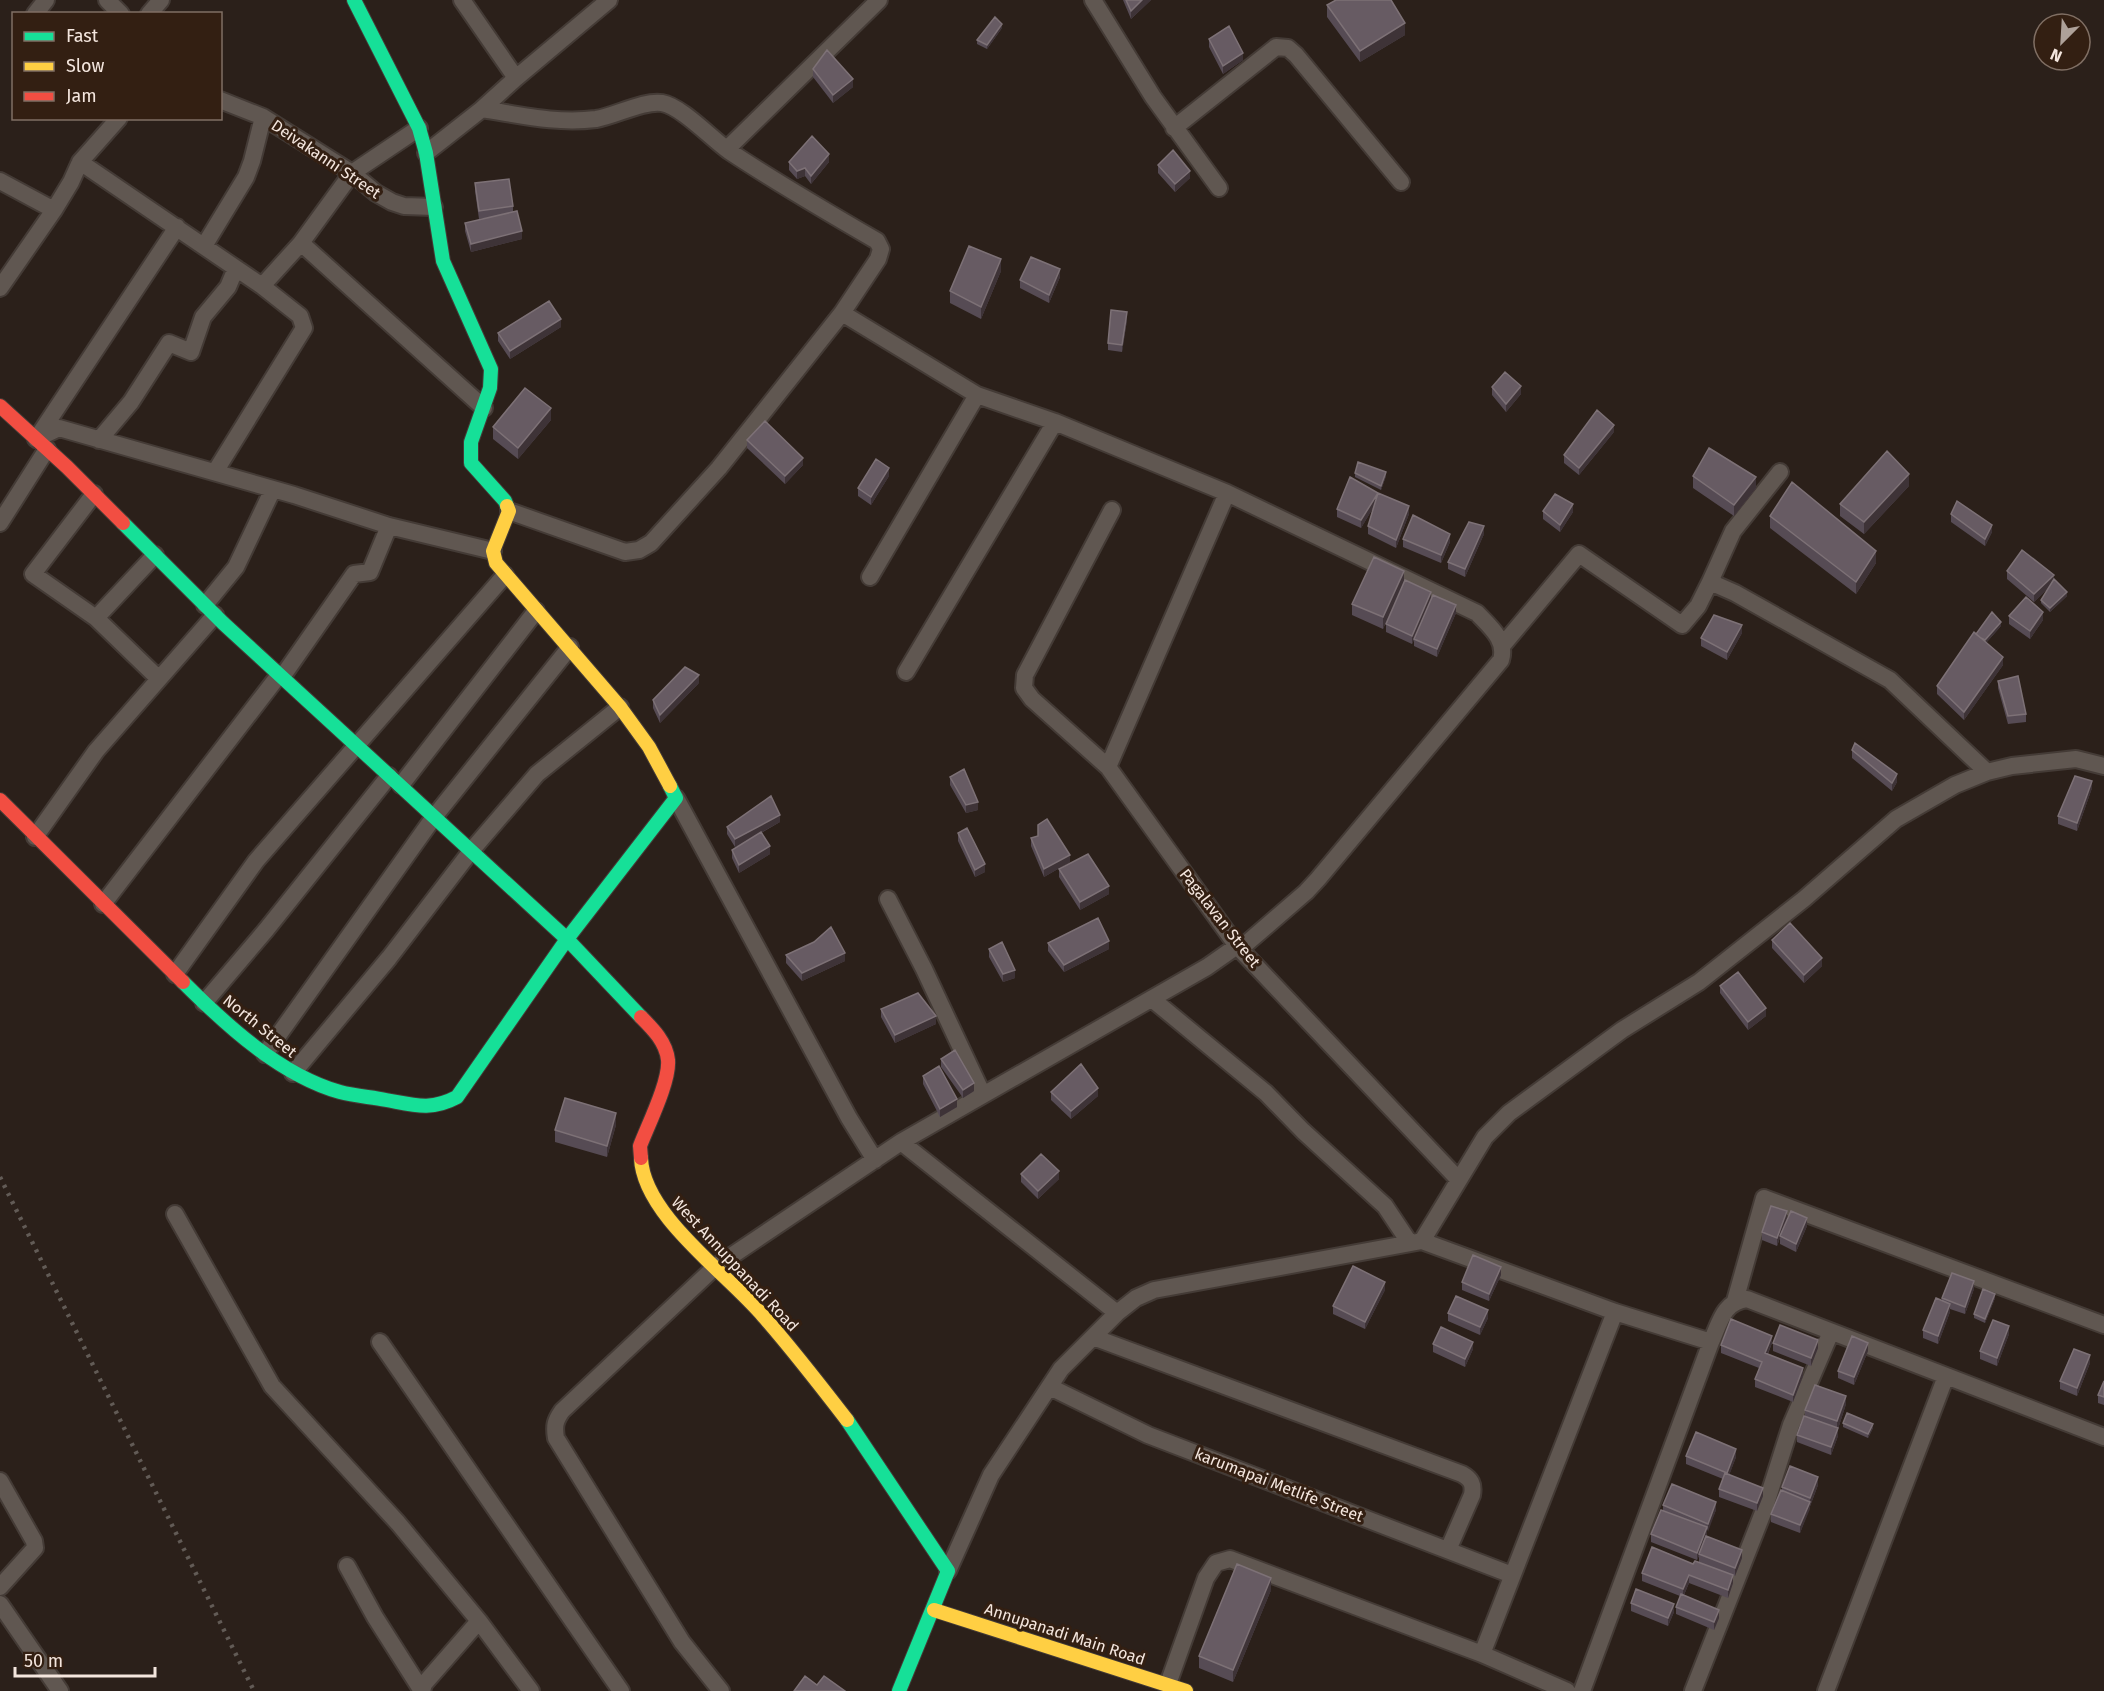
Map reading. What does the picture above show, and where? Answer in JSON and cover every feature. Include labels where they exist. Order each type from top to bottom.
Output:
[{"type":"street","points":[[37,12],[46,0]]},
{"type":"street","points":[[107,0],[119,12]]},
{"type":"street","points":[[151,12],[161,0]]},
{"type":"street","points":[[354,0],[419,128],[426,153],[444,261],[491,369],[492,380],[471,442],[470,453],[471,463],[505,501],[509,511],[493,551],[496,563],[620,707],[649,747],[849,1119],[875,1160]]},
{"type":"street","points":[[462,0],[516,78]]},
{"type":"street","points":[[426,153],[482,109],[609,0]]},
{"type":"street","points":[[727,149],[879,0]]},
{"type":"street","points":[[1093,0],[1153,97],[1219,188]]},
{"type":"street","points":[[1174,128],[1276,47],[1288,48],[1401,182]]},
{"type":"street","name":"Deivakanni Street","points":[[222,101],[263,117],[392,202],[404,206],[434,207]]},
{"type":"street","points":[[482,109],[562,122],[598,118],[662,103],[675,108],[727,149],[806,200],[877,241],[881,249],[878,258],[842,313],[718,468],[651,543],[639,550],[625,552],[509,511]]},
{"type":"street","points":[[204,246],[246,177],[263,117]]},
{"type":"street","points":[[0,288],[54,210],[80,162],[115,120]]},
{"type":"street","points":[[262,286],[301,243],[351,173],[419,128]]},
{"type":"street","points":[[80,162],[262,286],[300,316],[304,328],[215,472]]},
{"type":"street","points":[[0,181],[54,210]]},
{"type":"street","points":[[0,523],[41,444],[177,227]]},
{"type":"street","points":[[301,243],[484,408]]},
{"type":"street","points":[[99,440],[131,402],[169,343],[191,352],[203,317],[228,287],[236,268]]},
{"type":"street","points":[[721,1691],[682,1642],[556,1438],[554,1426],[562,1411],[715,1267],[901,1142],[1239,947],[1306,892],[1318,879],[1501,660],[1503,652],[1501,640],[1477,613],[1227,493],[1054,422],[977,395],[842,313]]},
{"type":"street","points":[[870,577],[977,395]]},
{"type":"street","name":"West Annuppanadi Road","points":[[0,406],[94,494],[210,610],[567,939],[659,1035],[668,1060],[665,1080],[640,1146],[641,1168],[649,1190],[665,1216],[763,1315],[861,1439],[948,1571]]},
{"type":"street","points":[[906,672],[1054,422]]},
{"type":"street","points":[[41,444],[59,428],[273,489],[389,526],[493,551]]},
{"type":"street","points":[[1502,646],[1579,554],[1682,625],[1698,606],[1733,531],[1780,472]]},
{"type":"street","points":[[35,837],[96,751],[159,679],[210,610],[236,567],[273,489]]},
{"type":"street","points":[[1108,767],[1227,493]]},
{"type":"street","points":[[94,494],[33,574],[96,618],[159,679]]},
{"type":"street","name":"Pagalavan Street","points":[[1112,510],[1025,675],[1024,688],[1032,699],[1108,767],[1239,947],[1458,1179]]},
{"type":"street","points":[[104,904],[281,676],[354,574],[370,572],[389,526]]},
{"type":"street","points":[[96,618],[155,555]]},
{"type":"street","points":[[175,974],[256,861],[505,575]]},
{"type":"street","points":[[1710,582],[1736,593],[1890,680],[1987,772]]},
{"type":"street","points":[[204,1003],[395,780],[536,610]]},
{"type":"street","points":[[265,1054],[434,817],[570,647]]},
{"type":"street","points":[[293,1073],[389,957],[471,851],[537,774],[620,707]]},
{"type":"street","points":[[899,1691],[948,1571],[992,1475],[1061,1369],[1117,1313],[1136,1298],[1154,1290],[1415,1241],[1485,1137],[1509,1113],[1622,1030],[1700,982],[1804,899],[1896,819],[1955,785],[1987,772],[2012,766],[2076,759],[2104,766]]},
{"type":"street","name":"North Street","points":[[0,801],[204,1003],[265,1054],[293,1073],[340,1092],[420,1106],[442,1105],[457,1097],[567,939],[676,798]]},
{"type":"street","points":[[888,899],[924,969],[983,1095]]},
{"type":"street","points":[[1152,999],[1266,1093],[1303,1131],[1385,1206],[1415,1241],[1615,1312],[1711,1342]]},
{"type":"street","points":[[901,1142],[1117,1313]]},
{"type":"street","points":[[1735,1301],[1764,1198],[2104,1325]]},
{"type":"street","points":[[175,1214],[273,1386],[398,1523],[478,1621],[531,1691]]},
{"type":"street","points":[[1582,1691],[1711,1342],[1726,1309],[1735,1301],[1747,1299],[2104,1437]]},
{"type":"street","points":[[1482,1654],[1615,1312]]},
{"type":"street","points":[[1693,1691],[1764,1510],[1791,1425],[1831,1332]]},
{"type":"street","points":[[1093,1337],[1470,1478],[1473,1486],[1472,1494],[1448,1550]]},
{"type":"street","points":[[380,1342],[618,1690]]},
{"type":"street","points":[[1826,1691],[1946,1376]]},
{"type":"street","name":"karumapai Metlife Street","points":[[1050,1387],[1148,1435],[1512,1575]]},
{"type":"street","points":[[0,1481],[34,1541],[35,1548],[0,1587]]},
{"type":"street","points":[[1168,1684],[1206,1578],[1216,1563],[1230,1559],[1482,1654],[1567,1691]]},
{"type":"street","points":[[347,1566],[375,1617],[422,1691],[424,1684],[478,1621]]},
{"type":"street","points":[[0,1604],[60,1691]]},
{"type":"street","name":"Annupanadi Main Road","points":[[934,1610],[1186,1691]]},
{"type":"building","points":[[1126,0],[1142,0],[1131,11]]},
{"type":"building","points":[[1336,0],[1391,0],[1405,23],[1360,51],[1327,5]]},
{"type":"building","points":[[995,17],[1002,24],[987,45],[977,40]]},
{"type":"building","points":[[1229,26],[1243,53],[1223,66],[1209,39]]},
{"type":"building","points":[[827,50],[853,79],[833,95],[813,69]]},
{"type":"building","points":[[812,136],[829,154],[811,176],[805,168],[797,171],[789,162]]},
{"type":"building","points":[[1173,150],[1190,171],[1175,184],[1158,165]]},
{"type":"building","points":[[509,179],[513,206],[479,211],[475,183]]},
{"type":"building","points":[[517,211],[522,231],[471,244],[465,223]]},
{"type":"building","points":[[969,246],[1001,259],[981,307],[950,291]]},
{"type":"building","points":[[1031,257],[1060,269],[1049,295],[1020,280]]},
{"type":"building","points":[[549,301],[561,319],[510,351],[498,333]]},
{"type":"building","points":[[1111,310],[1127,312],[1122,345],[1108,343]]},
{"type":"building","points":[[1505,372],[1521,386],[1506,404],[1492,387]]},
{"type":"building","points":[[525,388],[551,408],[518,448],[493,427]]},
{"type":"building","points":[[1597,410],[1614,425],[1579,468],[1564,455]]},
{"type":"building","points":[[765,421],[803,458],[785,476],[747,440]]},
{"type":"building","points":[[1709,448],[1756,477],[1734,505],[1693,476]]},
{"type":"building","points":[[1887,451],[1909,474],[1864,522],[1840,504]]},
{"type":"building","points":[[876,459],[889,468],[871,497],[858,488]]},
{"type":"building","points":[[1358,462],[1386,472],[1381,486],[1355,473]]},
{"type":"building","points":[[1350,477],[1378,493],[1361,520],[1337,509]]},
{"type":"building","points":[[1792,482],[1876,551],[1856,582],[1770,516]]},
{"type":"building","points":[[1378,493],[1409,506],[1396,540],[1368,526]]},
{"type":"building","points":[[1555,494],[1573,504],[1560,525],[1543,511]]},
{"type":"building","points":[[1957,501],[1992,525],[1985,539],[1951,514]]},
{"type":"building","points":[[1413,515],[1450,534],[1441,555],[1403,539]]},
{"type":"building","points":[[1469,522],[1484,526],[1465,569],[1448,562]]},
{"type":"building","points":[[2022,550],[2054,575],[2034,594],[2007,571]]},
{"type":"building","points":[[1374,557],[1404,571],[1383,617],[1352,604]]},
{"type":"building","points":[[2054,579],[2067,592],[2050,608],[2041,600]]},
{"type":"building","points":[[1405,580],[1431,592],[1412,636],[1386,624]]},
{"type":"building","points":[[1433,595],[1456,605],[1437,649],[1414,639]]},
{"type":"building","points":[[2026,597],[2043,612],[2030,631],[2009,616]]},
{"type":"building","points":[[1992,612],[2001,622],[1985,640],[1976,634]]},
{"type":"building","points":[[1714,615],[1742,625],[1727,652],[1701,638]]},
{"type":"building","points":[[1974,632],[2003,657],[1964,712],[1937,686]]},
{"type":"building","points":[[685,667],[699,675],[660,715],[653,700]]},
{"type":"building","points":[[2018,676],[2026,714],[2008,716],[1998,681]]},
{"type":"building","points":[[1855,743],[1897,774],[1892,783],[1852,750]]},
{"type":"building","points":[[964,769],[978,802],[966,805],[950,777]]},
{"type":"building","points":[[2075,776],[2092,781],[2077,823],[2058,816]]},
{"type":"building","points":[[771,796],[780,815],[735,839],[727,827]]},
{"type":"building","points":[[1047,819],[1070,855],[1044,869],[1031,838],[1038,836],[1038,825]]},
{"type":"building","points":[[967,828],[985,864],[975,870],[958,833]]},
{"type":"building","points":[[761,832],[770,846],[739,865],[732,850]]},
{"type":"building","points":[[1088,854],[1109,886],[1080,902],[1059,869]]},
{"type":"building","points":[[1098,918],[1109,941],[1064,965],[1048,943]]},
{"type":"building","points":[[1790,923],[1822,958],[1804,975],[1772,940]]},
{"type":"building","points":[[831,927],[845,953],[802,973],[786,955],[814,942]]},
{"type":"building","points":[[1002,942],[1015,970],[1003,974],[989,949]]},
{"type":"building","points":[[1738,972],[1766,1008],[1748,1022],[1720,986]]},
{"type":"building","points":[[918,993],[936,1016],[895,1035],[881,1009]]},
{"type":"building","points":[[955,1050],[974,1083],[963,1090],[941,1059]]},
{"type":"building","points":[[1081,1064],[1098,1088],[1071,1111],[1051,1092]]},
{"type":"building","points":[[939,1066],[957,1099],[940,1109],[923,1076]]},
{"type":"building","points":[[565,1098],[616,1113],[607,1146],[555,1130]]},
{"type":"building","points":[[1041,1154],[1059,1171],[1038,1191],[1021,1174]]},
{"type":"building","points":[[1771,1206],[1787,1211],[1777,1238],[1762,1232]]},
{"type":"building","points":[[1791,1211],[1807,1218],[1796,1244],[1780,1236]]},
{"type":"building","points":[[1473,1255],[1501,1267],[1489,1294],[1462,1282]]},
{"type":"building","points":[[1353,1266],[1385,1282],[1365,1322],[1333,1306]]},
{"type":"building","points":[[1952,1273],[1974,1281],[1965,1307],[1942,1298]]},
{"type":"building","points":[[1983,1289],[1995,1294],[1985,1319],[1974,1314]]},
{"type":"building","points":[[1456,1296],[1488,1310],[1480,1327],[1448,1313]]},
{"type":"building","points":[[1936,1298],[1950,1304],[1938,1336],[1923,1330]]},
{"type":"building","points":[[1731,1319],[1772,1336],[1765,1353],[1803,1368],[1793,1395],[1755,1379],[1762,1362],[1721,1345]]},
{"type":"building","points":[[1993,1320],[2009,1326],[1997,1358],[1980,1351]]},
{"type":"building","points":[[1780,1325],[1818,1340],[1811,1358],[1773,1343]]},
{"type":"building","points":[[1441,1327],[1473,1342],[1465,1359],[1433,1344]]},
{"type":"building","points":[[1852,1336],[1868,1343],[1854,1377],[1838,1371]]},
{"type":"building","points":[[2074,1349],[2090,1355],[2077,1388],[2060,1381]]},
{"type":"building","points":[[2104,1381],[2104,1397],[2098,1395]]},
{"type":"building","points":[[1815,1385],[1846,1396],[1837,1421],[1805,1410]]},
{"type":"building","points":[[1847,1413],[1873,1424],[1868,1434],[1843,1423]]},
{"type":"building","points":[[1804,1416],[1838,1428],[1831,1447],[1797,1435]]},
{"type":"building","points":[[1696,1432],[1736,1449],[1727,1473],[1686,1456]]},
{"type":"building","points":[[1790,1466],[1818,1477],[1810,1498],[1782,1487]]},
{"type":"building","points":[[1725,1473],[1763,1488],[1757,1503],[1719,1489]]},
{"type":"building","points":[[1672,1484],[1716,1502],[1708,1524],[1663,1505]]},
{"type":"building","points":[[1781,1490],[1810,1502],[1800,1525],[1771,1514]]},
{"type":"building","points":[[1661,1510],[1707,1527],[1697,1553],[1651,1534]]},
{"type":"building","points":[[1706,1536],[1742,1550],[1735,1568],[1699,1554]]},
{"type":"building","points":[[1652,1547],[1693,1564],[1695,1561],[1733,1575],[1728,1590],[1689,1575],[1683,1589],[1642,1573]]},
{"type":"building","points":[[1237,1564],[1271,1578],[1233,1670],[1199,1656]]},
{"type":"building","points":[[1636,1589],[1674,1604],[1668,1618],[1631,1603]]},
{"type":"building","points":[[1681,1594],[1719,1610],[1714,1622],[1676,1607]]},
{"type":"building","points":[[805,1676],[817,1685],[824,1676],[845,1691],[794,1691]]},
{"type":"railway","points":[[0,1177],[254,1691]]},
{"type":"traffic: fast","points":[[354,0],[419,128],[426,153],[443,261],[491,369],[490,388],[471,442],[471,463],[507,506]]},
{"type":"traffic: fast","points":[[123,523],[223,623],[567,939],[641,1017]]},
{"type":"traffic: fast","points":[[183,982],[255,1047],[296,1074],[318,1084],[340,1092],[414,1105],[439,1104],[448,1101],[457,1097],[567,939],[676,798],[670,786]]},
{"type":"traffic: fast","points":[[847,1420],[948,1571],[899,1691]]},
{"type":"traffic: slow","points":[[507,506],[509,511],[493,551],[496,563],[620,707],[649,747],[670,786]]},
{"type":"traffic: slow","points":[[641,1158],[645,1179],[656,1201],[671,1222],[764,1317],[847,1420]]},
{"type":"traffic: slow","points":[[934,1610],[1186,1691]]},
{"type":"traffic: jam","points":[[0,406],[67,467],[123,523]]},
{"type":"traffic: jam","points":[[0,800],[183,982]]},
{"type":"traffic: jam","points":[[641,1017],[662,1042],[667,1053],[668,1069],[662,1091],[640,1146],[641,1158]]}]
